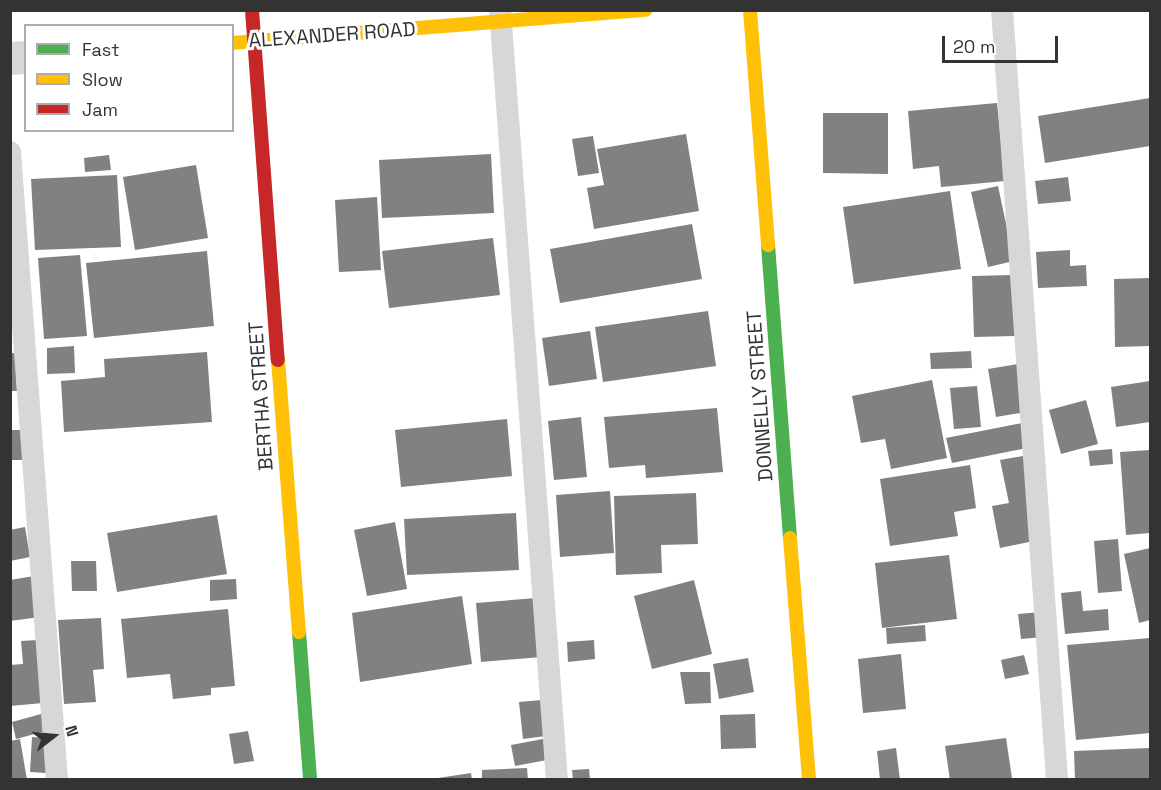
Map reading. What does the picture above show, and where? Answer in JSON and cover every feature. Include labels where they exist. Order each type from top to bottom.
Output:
[{"type":"street","name":"BERTHA STREET","points":[[252,10],[310,780]]},
{"type":"street","name":"ALEXANDER ROAD","points":[[234,43],[500,17],[646,10]]},
{"type":"street","name":"DONNELLY STREET","points":[[750,10],[808,780]]},
{"type":"lane","points":[[1002,10],[1057,780]]},
{"type":"lane","points":[[500,17],[558,780]]},
{"type":"lane","points":[[10,152],[57,780]]},
{"type":"building","points":[[1150,98],[1150,146],[1045,163],[1038,116]]},
{"type":"building","points":[[997,103],[1005,181],[941,187],[939,166],[913,169],[908,111]]},
{"type":"building","points":[[823,113],[888,113],[888,174],[823,173]]},
{"type":"building","points":[[686,134],[699,211],[594,229],[587,188],[604,185],[597,149]]},
{"type":"building","points":[[593,136],[599,173],[578,176],[572,139]]},
{"type":"building","points":[[491,154],[494,213],[382,218],[379,160]]},
{"type":"building","points":[[109,155],[111,170],[85,172],[84,158]]},
{"type":"building","points":[[196,165],[208,238],[135,250],[123,177]]},
{"type":"building","points":[[117,175],[121,247],[35,250],[31,179]]},
{"type":"building","points":[[1068,177],[1071,201],[1038,204],[1035,181]]},
{"type":"building","points":[[998,186],[1014,261],[988,267],[971,192]]},
{"type":"building","points":[[950,191],[961,269],[854,284],[843,207]]},
{"type":"building","points":[[377,197],[381,270],[339,272],[335,200]]},
{"type":"building","points":[[692,224],[702,279],[560,303],[550,249]]},
{"type":"building","points":[[493,238],[500,295],[389,308],[382,251]]},
{"type":"building","points":[[1070,250],[1070,266],[1086,265],[1087,286],[1038,288],[1036,252]]},
{"type":"building","points":[[207,251],[214,326],[94,338],[86,263]]},
{"type":"building","points":[[80,255],[87,336],[44,339],[38,258]]},
{"type":"building","points":[[1013,275],[1015,336],[974,337],[972,276]]},
{"type":"building","points":[[1150,278],[1150,346],[1115,347],[1114,279]]},
{"type":"building","points":[[708,311],[716,366],[603,382],[595,327]]},
{"type":"building","points":[[590,331],[597,379],[549,386],[542,338]]},
{"type":"building","points":[[74,346],[75,373],[47,374],[47,348]]},
{"type":"building","points":[[971,351],[972,368],[931,369],[930,353]]},
{"type":"building","points":[[207,352],[212,422],[64,432],[61,381],[105,377],[104,359]]},
{"type":"building","points":[[10,353],[15,353],[17,391],[10,391]]},
{"type":"building","points":[[1018,364],[1026,412],[996,417],[988,369]]},
{"type":"building","points":[[932,380],[947,458],[891,469],[885,439],[861,443],[852,396]]},
{"type":"building","points":[[1150,381],[1150,422],[1116,427],[1111,387]]},
{"type":"building","points":[[977,386],[981,427],[954,429],[950,388]]},
{"type":"building","points":[[1086,400],[1098,444],[1061,454],[1049,410]]},
{"type":"building","points":[[717,408],[723,472],[646,478],[645,465],[609,468],[604,417]]},
{"type":"building","points":[[581,417],[587,477],[554,480],[548,421]]},
{"type":"building","points":[[507,419],[512,476],[401,487],[395,430]]},
{"type":"building","points":[[1022,423],[1027,448],[952,463],[946,438]]},
{"type":"building","points":[[10,430],[28,430],[27,460],[10,460]]},
{"type":"building","points":[[1112,449],[1113,464],[1090,466],[1088,451]]},
{"type":"building","points":[[1150,450],[1150,533],[1126,535],[1120,452]]},
{"type":"building","points":[[1023,456],[1038,540],[1000,548],[992,506],[1009,503],[1000,460]]},
{"type":"building","points":[[970,465],[976,508],[954,512],[958,536],[890,546],[880,479]]},
{"type":"building","points":[[610,491],[614,553],[560,557],[556,495]]},
{"type":"building","points":[[696,493],[698,544],[661,545],[662,573],[616,575],[614,496]]},
{"type":"building","points":[[516,513],[519,570],[407,575],[404,519]]},
{"type":"building","points":[[217,515],[227,574],[117,592],[107,533]]},
{"type":"building","points":[[395,522],[407,589],[367,596],[354,530]]},
{"type":"building","points":[[25,527],[30,557],[10,561],[10,530]]},
{"type":"building","points":[[1118,539],[1122,591],[1098,593],[1094,541]]},
{"type":"building","points":[[1150,548],[1150,620],[1139,623],[1124,554]]},
{"type":"building","points":[[949,555],[957,619],[882,628],[875,563]]},
{"type":"building","points":[[71,561],[96,561],[97,591],[72,591]]},
{"type":"building","points":[[34,576],[40,617],[10,621],[10,580]]},
{"type":"building","points":[[236,579],[237,599],[210,601],[210,580]]},
{"type":"building","points":[[694,580],[712,654],[652,669],[634,596]]},
{"type":"building","points":[[1081,591],[1083,611],[1108,609],[1109,630],[1065,634],[1061,593]]},
{"type":"building","points":[[462,596],[472,664],[360,682],[352,613]]},
{"type":"building","points":[[536,598],[542,657],[481,662],[476,603]]},
{"type":"building","points":[[228,609],[235,686],[211,688],[211,695],[173,699],[170,674],[127,678],[121,619]]},
{"type":"building","points":[[1041,612],[1043,637],[1021,639],[1018,614]]},
{"type":"building","points":[[101,618],[104,669],[93,670],[96,702],[64,704],[58,620]]},
{"type":"building","points":[[925,625],[926,641],[887,644],[886,628]]},
{"type":"building","points":[[1150,638],[1150,733],[1076,740],[1067,645]]},
{"type":"building","points":[[38,640],[43,703],[10,706],[10,665],[23,664],[21,641]]},
{"type":"building","points":[[594,640],[595,659],[568,662],[567,642]]},
{"type":"building","points":[[901,654],[906,709],[863,713],[858,659]]},
{"type":"building","points":[[1024,655],[1029,674],[1005,679],[1001,660]]},
{"type":"building","points":[[748,658],[754,692],[719,699],[713,664]]},
{"type":"building","points":[[680,672],[710,672],[711,703],[685,704]]},
{"type":"building","points":[[542,700],[546,736],[523,739],[519,702]]},
{"type":"building","points":[[41,714],[46,731],[16,739],[12,722]]},
{"type":"building","points":[[755,714],[756,748],[721,749],[720,715]]},
{"type":"building","points":[[248,731],[254,761],[234,764],[229,734]]},
{"type":"building","points":[[32,737],[48,738],[46,773],[30,772]]},
{"type":"building","points":[[1006,738],[1012,778],[950,780],[945,746]]},
{"type":"building","points":[[20,739],[27,780],[10,780],[10,741]]},
{"type":"building","points":[[543,739],[547,760],[515,766],[511,745]]},
{"type":"building","points":[[896,748],[900,780],[880,780],[877,751]]},
{"type":"building","points":[[1150,748],[1150,780],[1075,780],[1074,751]]},
{"type":"building","points":[[527,768],[528,780],[482,780],[482,770]]},
{"type":"building","points":[[589,769],[590,780],[573,780],[572,770]]},
{"type":"building","points":[[471,773],[472,780],[438,780],[438,778]]},
{"type":"traffic: fast","points":[[768,245],[790,538]]},
{"type":"traffic: fast","points":[[299,632],[310,780]]},
{"type":"traffic: slow","points":[[234,43],[646,10]]},
{"type":"traffic: slow","points":[[750,10],[768,245]]},
{"type":"traffic: slow","points":[[278,360],[299,632]]},
{"type":"traffic: slow","points":[[790,538],[809,780]]},
{"type":"traffic: jam","points":[[252,10],[278,360]]}]
